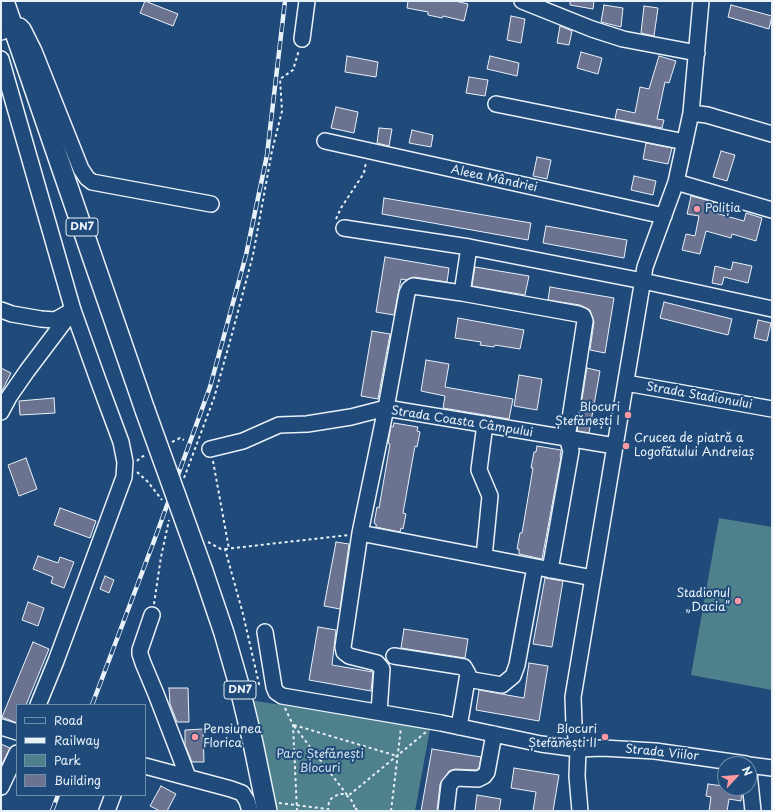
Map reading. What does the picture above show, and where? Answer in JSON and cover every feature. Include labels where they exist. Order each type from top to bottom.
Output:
[{"type":"main road","name":"DN7","points":[[4,1],[4,32],[204,571],[224,633],[253,743],[261,808]]},
{"type":"street","points":[[302,39],[307,1]]},
{"type":"street","points":[[522,1],[592,29],[622,39],[696,53]]},
{"type":"street","points":[[580,811],[578,749],[574,725],[573,697],[645,267],[676,182],[691,112],[701,1]]},
{"type":"street","points":[[4,32],[20,26],[24,29],[81,168],[87,178],[92,182],[211,204]]},
{"type":"street","points":[[1,59],[73,310],[121,442],[125,462],[124,477],[56,661],[38,704]]},
{"type":"street","points":[[496,104],[685,142]]},
{"type":"street","points":[[691,112],[707,115],[772,134]]},
{"type":"street","name":"Aleea Mândriei","points":[[325,141],[664,216]]},
{"type":"street","points":[[676,182],[772,210]]},
{"type":"street","points":[[344,228],[469,247],[643,281],[772,309]]},
{"type":"street","points":[[462,293],[469,247]]},
{"type":"street","points":[[210,449],[243,441],[280,425],[307,424],[351,417],[386,408],[409,289],[413,286],[462,293],[578,314],[583,316],[585,321],[567,438],[572,451],[550,570]]},
{"type":"street","points":[[1,310],[12,314],[55,320],[73,310]]},
{"type":"street","points":[[1,412],[9,397],[27,371],[73,310]]},
{"type":"street","name":"Strada Stadionului","points":[[626,383],[772,409]]},
{"type":"street","name":"Strada Coasta Câmpului","points":[[378,712],[382,669],[377,663],[349,656],[344,652],[343,647],[360,533],[386,408],[615,446]]},
{"type":"street","points":[[484,557],[490,496],[479,470],[485,424]]},
{"type":"street","points":[[360,533],[593,578]]},
{"type":"street","points":[[467,679],[502,685],[513,676],[518,665],[535,567]]},
{"type":"street","points":[[152,615],[140,654],[188,777]]},
{"type":"street","points":[[265,632],[274,687],[276,692],[282,696],[438,722],[541,744],[578,749]]},
{"type":"street","points":[[394,656],[464,667],[468,674],[459,727]]},
{"type":"street","points":[[1,727],[16,732]]},
{"type":"street","points":[[446,811],[449,785],[455,778],[478,779],[484,776],[487,772],[494,734]]},
{"type":"street","name":"Strada Viilor","points":[[578,749],[603,748],[655,750],[717,760]]},
{"type":"street","points":[[1,787],[16,755]]},
{"type":"street","points":[[757,765],[772,768]]},
{"type":"street","points":[[146,766],[231,789],[242,793],[247,801],[261,808]]},
{"type":"street","points":[[570,811],[578,776]]},
{"type":"street","points":[[107,811],[113,796]]},
{"type":"street","points":[[751,796],[753,811]]},
{"type":"path","points":[[184,478],[214,398],[253,255],[272,151],[282,111],[280,79],[293,70],[302,39]]},
{"type":"path","points":[[344,228],[339,226],[336,218],[364,173],[367,151]]},
{"type":"path","points":[[210,449],[229,549]]},
{"type":"path","points":[[152,615],[161,557],[170,518]]},
{"type":"path","points":[[213,545],[221,549],[229,549],[360,533]]},
{"type":"path","points":[[225,549],[244,614],[259,684],[276,692],[293,725],[353,801],[354,810],[359,811]]},
{"type":"path","points":[[391,811],[402,716]]},
{"type":"path","points":[[348,796],[438,722]]},
{"type":"path","points":[[293,725],[397,756]]},
{"type":"path","points":[[293,725],[297,811]]},
{"type":"path","points":[[261,808],[297,806],[327,810],[329,801],[335,795],[344,794],[348,796]]},
{"type":"green space","name":"Stadionul „Dacia”","points":[[719,518],[772,527],[772,690],[691,675]]},
{"type":"green space","name":"Parc Ștefănești Blocuri","points":[[250,700],[430,729],[415,811],[275,811]]},
{"type":"building","points":[[145,1],[178,14],[173,26],[140,13]]},
{"type":"building","points":[[408,1],[455,1],[468,4],[464,21],[443,16],[442,18],[428,15],[428,12],[407,8]]},
{"type":"building","points":[[570,1],[594,1],[593,9],[570,5]]},
{"type":"building","points":[[604,5],[623,8],[621,27],[601,22]]},
{"type":"building","points":[[731,5],[772,16],[769,29],[728,17]]},
{"type":"building","points":[[644,6],[658,8],[654,36],[641,33]]},
{"type":"building","points":[[511,16],[525,19],[521,43],[507,40]]},
{"type":"building","points":[[560,26],[572,31],[569,45],[557,43]]},
{"type":"building","points":[[581,52],[602,58],[598,74],[577,68]]},
{"type":"building","points":[[347,56],[378,62],[376,77],[345,72]]},
{"type":"building","points":[[490,56],[519,63],[517,76],[487,69]]},
{"type":"building","points":[[659,56],[676,61],[669,83],[665,82],[657,119],[664,120],[662,128],[615,119],[617,109],[635,113],[640,87],[649,89]]},
{"type":"building","points":[[469,77],[488,80],[485,96],[466,93]]},
{"type":"building","points":[[336,107],[358,112],[354,133],[331,128]]},
{"type":"building","points":[[379,128],[392,129],[389,146],[377,143]]},
{"type":"building","points":[[412,130],[433,135],[431,147],[409,143]]},
{"type":"building","points":[[646,143],[672,148],[668,164],[643,159]]},
{"type":"building","points":[[721,151],[735,155],[727,181],[713,177]]},
{"type":"building","points":[[537,157],[551,160],[547,179],[533,176]]},
{"type":"building","points":[[634,176],[656,181],[653,195],[631,190]]},
{"type":"building","points":[[691,196],[714,202],[712,212],[744,221],[746,213],[762,218],[756,241],[732,234],[731,238],[706,231],[700,254],[682,250],[686,234],[695,236],[699,216],[687,214]]},
{"type":"building","points":[[384,198],[531,223],[528,240],[382,214]]},
{"type":"building","points":[[546,226],[627,240],[624,258],[543,243]]},
{"type":"building","points":[[385,257],[449,268],[447,282],[414,277],[406,280],[401,279],[394,315],[376,312]]},
{"type":"building","points":[[733,262],[752,266],[748,283],[724,277],[722,285],[712,283],[715,266],[731,270]]},
{"type":"building","points":[[475,267],[529,276],[525,295],[472,286]]},
{"type":"building","points":[[550,287],[614,298],[605,353],[590,350],[594,322],[590,310],[580,305],[548,300]]},
{"type":"building","points":[[664,302],[732,319],[728,335],[660,318]]},
{"type":"building","points":[[458,318],[524,330],[520,349],[495,345],[494,347],[480,345],[481,342],[455,338]]},
{"type":"building","points":[[758,320],[771,323],[767,341],[754,338]]},
{"type":"building","points":[[372,331],[390,334],[378,399],[361,396]]},
{"type":"building","points":[[426,360],[449,364],[445,387],[513,399],[509,419],[443,408],[445,396],[421,391]]},
{"type":"building","points":[[1,368],[11,373],[1,393]]},
{"type":"building","points":[[587,368],[600,371],[589,433],[577,431]]},
{"type":"building","points":[[519,375],[542,379],[537,410],[514,406]]},
{"type":"building","points":[[54,398],[55,413],[20,415],[19,401]]},
{"type":"building","points":[[394,423],[418,427],[417,431],[420,432],[417,447],[415,446],[403,513],[406,514],[403,529],[401,528],[400,532],[376,527],[376,524],[374,523],[377,507],[379,508],[390,444],[388,443],[391,426],[393,427]]},
{"type":"building","points":[[537,446],[561,450],[561,457],[542,559],[519,554],[519,549],[517,549],[520,533],[522,533],[533,468],[531,468],[534,452],[536,452]]},
{"type":"building","points":[[26,458],[37,489],[19,496],[8,465]]},
{"type":"building","points":[[60,508],[96,521],[90,538],[54,525]]},
{"type":"building","points":[[336,542],[349,544],[340,609],[324,606]]},
{"type":"building","points":[[38,556],[58,563],[60,557],[74,562],[64,588],[51,583],[53,577],[33,569]]},
{"type":"building","points":[[105,576],[114,580],[109,593],[100,589]]},
{"type":"building","points":[[545,578],[563,581],[552,647],[533,644]]},
{"type":"building","points":[[28,602],[44,608],[38,626],[22,620]]},
{"type":"building","points":[[318,627],[336,630],[332,665],[373,672],[371,691],[309,680]]},
{"type":"building","points":[[404,629],[468,639],[465,658],[401,648]]},
{"type":"building","points":[[33,642],[49,649],[26,704],[16,704],[16,723],[2,717]]},
{"type":"building","points":[[529,663],[548,666],[539,721],[476,710],[479,690],[524,698]]},
{"type":"building","points":[[169,688],[188,688],[189,722],[177,722],[170,704]]},
{"type":"building","points":[[203,729],[204,762],[192,762],[185,745],[185,730]]},
{"type":"building","points":[[1,744],[10,748],[1,766]]},
{"type":"building","points":[[432,749],[481,757],[479,768],[476,770],[455,769],[449,771],[440,784],[437,811],[421,811]]},
{"type":"building","points":[[514,768],[559,775],[553,811],[533,811],[536,792],[511,788]]},
{"type":"building","points":[[708,784],[717,785],[717,796],[741,796],[741,801],[729,799],[727,811],[709,811],[711,797],[706,796]]},
{"type":"building","points":[[161,786],[176,794],[167,811],[160,811],[150,806]]},
{"type":"building","points":[[477,795],[501,799],[499,811],[475,811]]},
{"type":"railway","points":[[92,704],[210,387],[246,255],[267,155],[285,1]]},
{"type":"railway","points":[[52,811],[58,796]]},
{"type":"place","name":"Poliția","points":[[697,209]]},
{"type":"place","name":"Blocuri Ștefănești I","points":[[628,415]]},
{"type":"place","name":"Crucea de piatră a Logofătului Andreiaș","points":[[626,446]]},
{"type":"place","name":"Stadionul „Dacia”","points":[[738,601]]},
{"type":"place","name":"Pensiunea Florica","points":[[195,737]]},
{"type":"place","name":"Blocuri Ștefănești II","points":[[605,737]]}]
